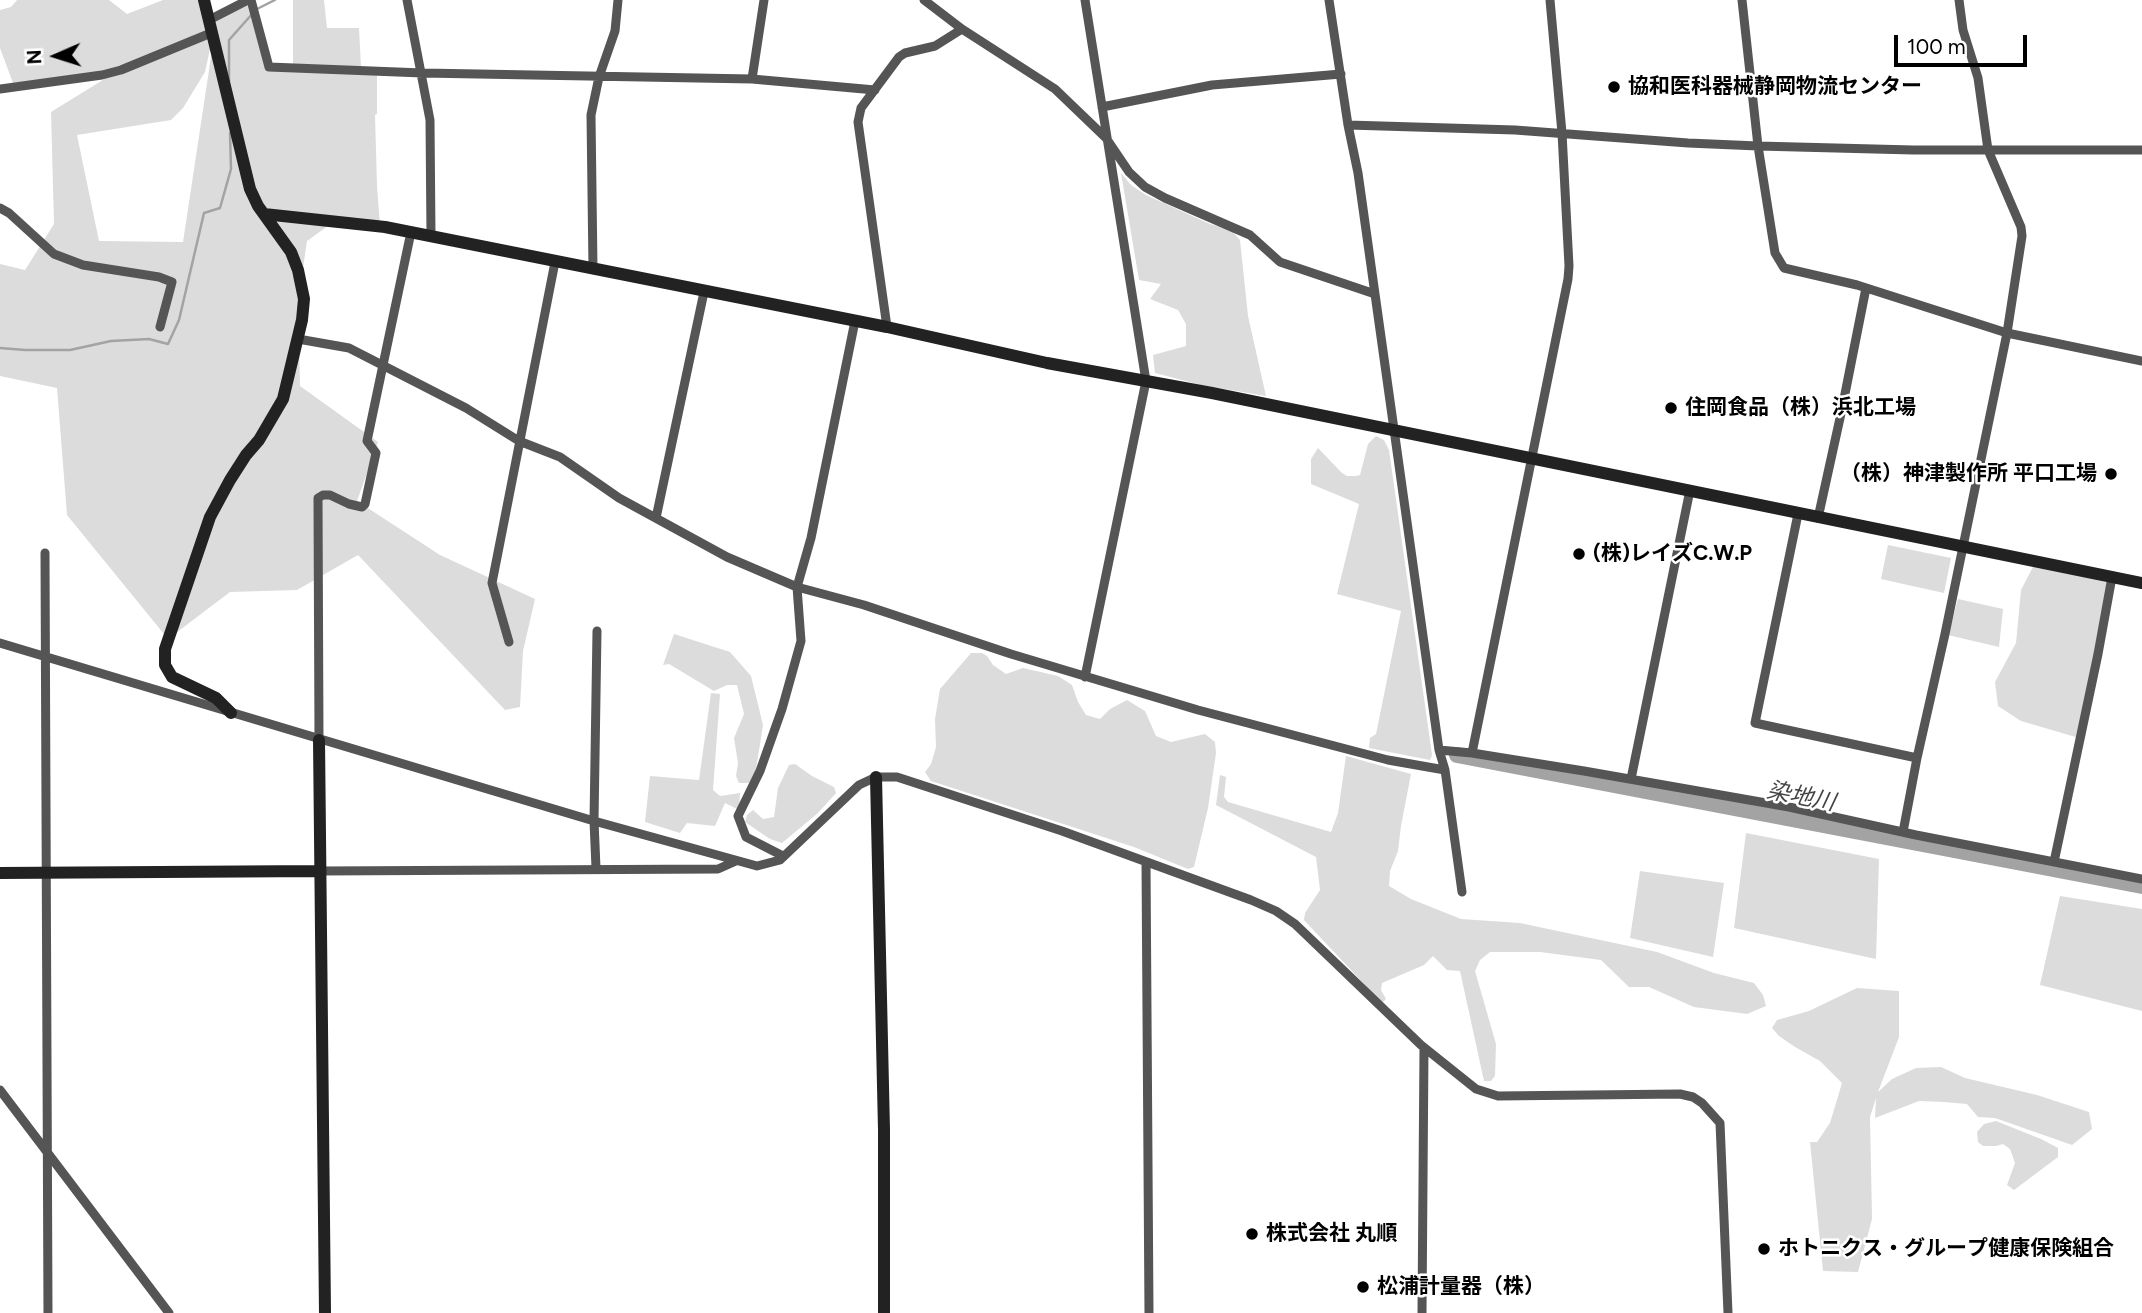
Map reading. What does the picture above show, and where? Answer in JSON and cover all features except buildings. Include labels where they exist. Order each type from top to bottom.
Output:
[{"type":"street","points":[[204,0],[250,189],[285,242],[298,270],[304,299],[302,320],[283,399],[259,440],[230,480],[210,517],[165,649],[165,665],[172,677],[216,698],[231,713]]},
{"type":"street","points":[[0,89],[111,72],[210,27],[249,0],[270,67],[423,73],[752,79],[875,90]]},
{"type":"street","points":[[407,0],[430,120],[431,236]]},
{"type":"street","points":[[593,270],[592,115],[599,77],[615,31],[618,0]]},
{"type":"street","points":[[752,79],[764,0]]},
{"type":"street","points":[[924,0],[962,29],[1055,89],[1106,138],[1129,172],[1145,187],[1243,231],[1280,262],[1375,294]]},
{"type":"street","points":[[1085,677],[1146,381],[1086,0]]},
{"type":"street","points":[[1329,0],[1358,173],[1439,750],[1445,770],[1462,892]]},
{"type":"street","points":[[1472,753],[1568,279],[1562,133],[1550,0]]},
{"type":"street","points":[[1742,0],[1758,146],[1775,253],[1779,263],[1786,269],[1866,288],[2007,332],[2142,361]]},
{"type":"street","points":[[1903,832],[2007,332],[2022,236],[2021,227],[1988,150],[1978,78],[1963,30],[1959,0]]},
{"type":"street","points":[[887,327],[858,122],[862,108],[900,57],[905,53],[935,46],[962,29]]},
{"type":"street","points":[[1102,107],[1212,85],[1341,74]]},
{"type":"street","points":[[1348,125],[1515,130],[1758,146],[1913,150],[2142,150]]},
{"type":"street","points":[[0,208],[54,254],[83,265],[159,277],[172,282],[160,327]]},
{"type":"street","points":[[264,214],[380,226],[411,232],[887,327],[1046,363],[1690,490],[2142,583]]},
{"type":"street","points":[[325,1313],[318,498],[330,495],[349,504],[362,507],[365,504],[376,453],[367,441],[411,232]]},
{"type":"street","points":[[509,642],[492,583],[555,262]]},
{"type":"street","points":[[1818,518],[1866,288]]},
{"type":"street","points":[[656,518],[704,292]]},
{"type":"street","points":[[783,856],[746,837],[738,816],[760,771],[782,709],[801,641],[797,587],[811,538],[855,321]]},
{"type":"street","points":[[298,339],[349,348],[466,408],[519,441],[559,457],[619,498],[727,557],[797,587],[887,612],[1085,677],[1198,710],[1388,760],[1445,770]]},
{"type":"street","points":[[1631,779],[1690,490]]},
{"type":"street","points":[[1798,514],[1755,723],[1917,758]]},
{"type":"street","points":[[45,553],[48,1313]]},
{"type":"street","points":[[2054,862],[2112,577]]},
{"type":"street","points":[[596,869],[594,821],[597,631]]},
{"type":"street","points":[[0,643],[319,740],[757,866],[783,856],[859,785],[876,778],[897,777],[1062,831],[1276,911],[1295,924],[1424,1048],[1476,1089],[1498,1096],[1680,1094],[1693,1097],[1702,1103],[1720,1124],[1728,1313]]},
{"type":"street","points":[[1439,750],[1472,753],[1789,807],[2142,879]]},
{"type":"street","points":[[876,778],[884,1117],[884,1313]]},
{"type":"street","points":[[0,873],[718,869],[736,861]]},
{"type":"street","points":[[1146,862],[1149,1313]]},
{"type":"street","points":[[1422,1313],[1424,1048]]},
{"type":"street","points":[[0,1090],[169,1313]]},
{"type":"shaded area","points":[[17,0],[109,0],[127,14],[163,0],[200,0],[212,40],[205,72],[183,108],[171,120],[77,135],[99,241],[183,242],[214,37],[212,21],[251,4],[269,70],[377,72],[375,115],[380,226],[336,220],[307,241],[298,301],[300,386],[378,442],[357,501],[440,555],[535,599],[523,651],[520,707],[505,710],[358,555],[297,590],[230,592],[168,639],[67,515],[57,388],[0,376],[0,264],[25,270],[54,224],[51,112],[119,70],[13,83],[0,48],[0,10],[11,7]]},
{"type":"shaded area","points":[[293,0],[324,0],[327,28],[359,28],[361,67],[293,67]]},
{"type":"shaded area","points":[[1121,173],[1131,185],[1146,195],[1210,224],[1231,230],[1240,240],[1248,316],[1266,396],[1201,385],[1155,373],[1153,355],[1186,346],[1186,324],[1178,310],[1150,299],[1161,284],[1139,280]]},
{"type":"shaded area","points":[[1376,436],[1384,440],[1389,450],[1432,755],[1430,760],[1369,748],[1370,738],[1376,734],[1401,611],[1337,594],[1359,504],[1311,484],[1311,459],[1318,448],[1342,473],[1356,476],[1360,475],[1368,444]]},
{"type":"shaded area","points":[[1888,545],[1951,558],[1944,593],[1881,579]]},
{"type":"shaded area","points":[[2036,561],[2111,584],[2079,738],[2021,721],[1998,706],[1995,682],[2016,643],[2021,590]]},
{"type":"shaded area","points":[[1958,599],[2003,609],[1999,647],[1948,635]]},
{"type":"shaded area","points":[[674,634],[730,652],[751,676],[763,725],[755,776],[749,783],[739,783],[736,776],[738,763],[734,738],[744,714],[737,685],[727,685],[714,691],[669,664],[663,665]]},
{"type":"shaded area","points":[[971,653],[987,656],[993,665],[1006,674],[1023,668],[1058,676],[1072,685],[1086,715],[1100,719],[1110,709],[1127,700],[1145,711],[1156,736],[1171,742],[1205,734],[1215,742],[1216,753],[1208,808],[1194,867],[1188,869],[1134,847],[931,781],[925,772],[931,764],[936,747],[935,719],[940,689]]},
{"type":"shaded area","points":[[711,693],[720,694],[713,790],[720,796],[740,793],[739,810],[725,803],[715,826],[687,823],[680,833],[645,822],[650,776],[699,780]]},
{"type":"shaded area","points":[[1346,756],[1411,774],[1389,886],[1411,899],[1461,919],[1520,923],[1657,952],[1714,973],[1754,983],[1763,995],[1766,1006],[1747,1014],[1694,1007],[1649,987],[1629,987],[1601,960],[1540,952],[1490,952],[1480,960],[1475,971],[1496,1044],[1495,1076],[1491,1081],[1484,1081],[1460,971],[1447,970],[1433,956],[1424,965],[1382,983],[1381,990],[1386,999],[1382,1003],[1304,920],[1305,913],[1320,890],[1316,857],[1216,805],[1220,775],[1226,777],[1224,797],[1228,802],[1331,832],[1338,813]]},
{"type":"shaded area","points":[[795,764],[834,787],[836,793],[818,813],[782,843],[770,839],[745,822],[747,815],[753,810],[763,819],[774,817],[778,788],[789,765]]},
{"type":"shaded area","points":[[1746,833],[1879,859],[1876,959],[1734,928]]},
{"type":"shaded area","points":[[1640,871],[1724,883],[1713,957],[1630,938]]},
{"type":"shaded area","points":[[2060,896],[2142,909],[2142,1011],[2040,985]]},
{"type":"shaded area","points":[[1857,988],[1899,991],[1899,1037],[1878,1092],[1892,1079],[1916,1068],[1941,1067],[1965,1078],[2037,1095],[2089,1112],[2092,1129],[2072,1145],[1995,1118],[1978,1117],[1967,1104],[1944,1102],[1919,1101],[1875,1118],[1876,1098],[1870,1117],[1872,1219],[1858,1272],[1823,1271],[1810,1142],[1817,1142],[1830,1123],[1842,1083],[1820,1061],[1779,1036],[1772,1028],[1777,1020],[1809,1011]]},
{"type":"shaded area","points":[[1996,1121],[2058,1148],[2058,1157],[2014,1190],[2007,1185],[2015,1163],[2010,1149],[2003,1144],[1983,1146],[1978,1142],[1977,1132],[1984,1124]]},
{"type":"waterway","points":[[257,9],[275,0]]},
{"type":"waterway","points":[[229,81],[229,40],[253,13]]},
{"type":"waterway","points":[[0,348],[70,350],[111,341],[149,339],[168,344],[179,320],[204,213],[220,208],[231,169],[230,133]]},
{"type":"waterway","name":"染地川","points":[[1457,755],[2142,886]]},
{"type":"place","name":"協和医科器械静岡物流センター","points":[[1614,87]]},
{"type":"place","name":"住岡食品（株）浜北工場","points":[[1671,408]]},
{"type":"place","name":"（株）神津製作所 平口工場","points":[[2111,474]]},
{"type":"place","name":"(株)レイズC.W.P","points":[[1579,554]]},
{"type":"place","name":"株式会社 丸順","points":[[1252,1234]]},
{"type":"place","name":"ホトニクス・グループ健康保険組合","points":[[1764,1249]]},
{"type":"place","name":"松浦計量器（株）","points":[[1363,1287]]}]
